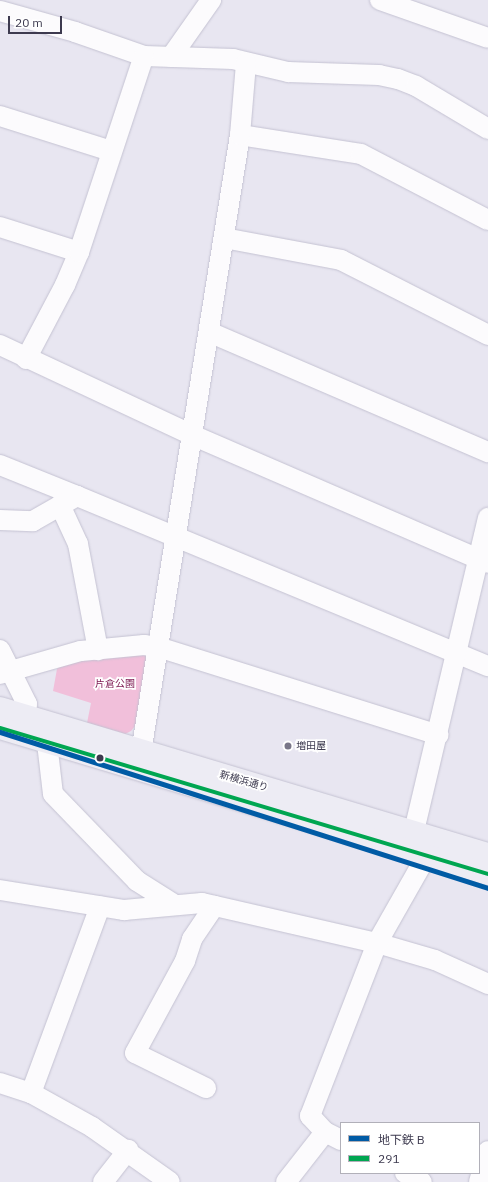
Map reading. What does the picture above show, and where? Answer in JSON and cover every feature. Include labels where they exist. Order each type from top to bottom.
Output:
[{"type":"main road","name":"新横浜通り","points":[[0,708],[47,743],[140,760],[414,830],[488,854]]},
{"type":"main road","name":"新横浜通り","points":[[0,728],[24,725],[140,760],[488,874]]},
{"type":"street","points":[[380,0],[488,38]]},
{"type":"street","points":[[171,57],[203,3]]},
{"type":"street","points":[[0,11],[75,32],[144,56],[232,59],[288,72],[379,75],[398,79],[416,86],[488,129]]},
{"type":"street","points":[[26,359],[65,285],[79,252],[111,151],[144,56]]},
{"type":"street","points":[[140,760],[240,135],[246,63]]},
{"type":"street","points":[[0,116],[111,151]]},
{"type":"street","points":[[240,135],[361,154],[488,220]]},
{"type":"street","points":[[0,227],[79,252]]},
{"type":"street","points":[[224,238],[341,260],[488,335]]},
{"type":"street","points":[[208,332],[488,452]]},
{"type":"street","points":[[0,345],[26,359],[192,435],[483,561]]},
{"type":"street","points":[[0,465],[68,501],[176,536],[488,666]]},
{"type":"street","points":[[0,520],[33,521],[68,501]]},
{"type":"street","points":[[68,501],[78,544],[98,650]]},
{"type":"street","points":[[414,830],[457,652],[483,561],[488,518]]},
{"type":"street","points":[[5,671],[81,651],[144,646],[158,647],[438,735]]},
{"type":"street","points":[[0,650],[5,671],[27,704],[24,725]]},
{"type":"street","points":[[47,743],[53,794],[137,880],[175,905]]},
{"type":"street","points":[[286,1182],[333,1136],[310,1116],[376,944],[427,855]]},
{"type":"street","points":[[0,890],[124,910],[202,903],[376,944],[435,960],[488,984]]},
{"type":"street","points":[[31,1093],[100,906]]},
{"type":"street","points":[[206,1088],[135,1053],[185,961],[192,939],[214,906]]},
{"type":"street","points":[[0,1083],[31,1093],[92,1127],[128,1150],[170,1182]]},
{"type":"street","points":[[103,1182],[128,1150]]},
{"type":"street","points":[[478,1182],[488,1151]]},
{"type":"street","points":[[407,1174],[422,1182]]},
{"type":"green space","name":"片倉公園","points":[[136,650],[150,656],[140,720],[131,731],[125,734],[87,723],[91,703],[53,691],[57,669],[65,660]]},
{"type":"metro line","name":"B","points":[[0,732],[488,888]]},
{"type":"transit line","name":"291","points":[[0,728],[488,874]]},
{"type":"place","name":"増田屋","points":[[288,746]]}]
